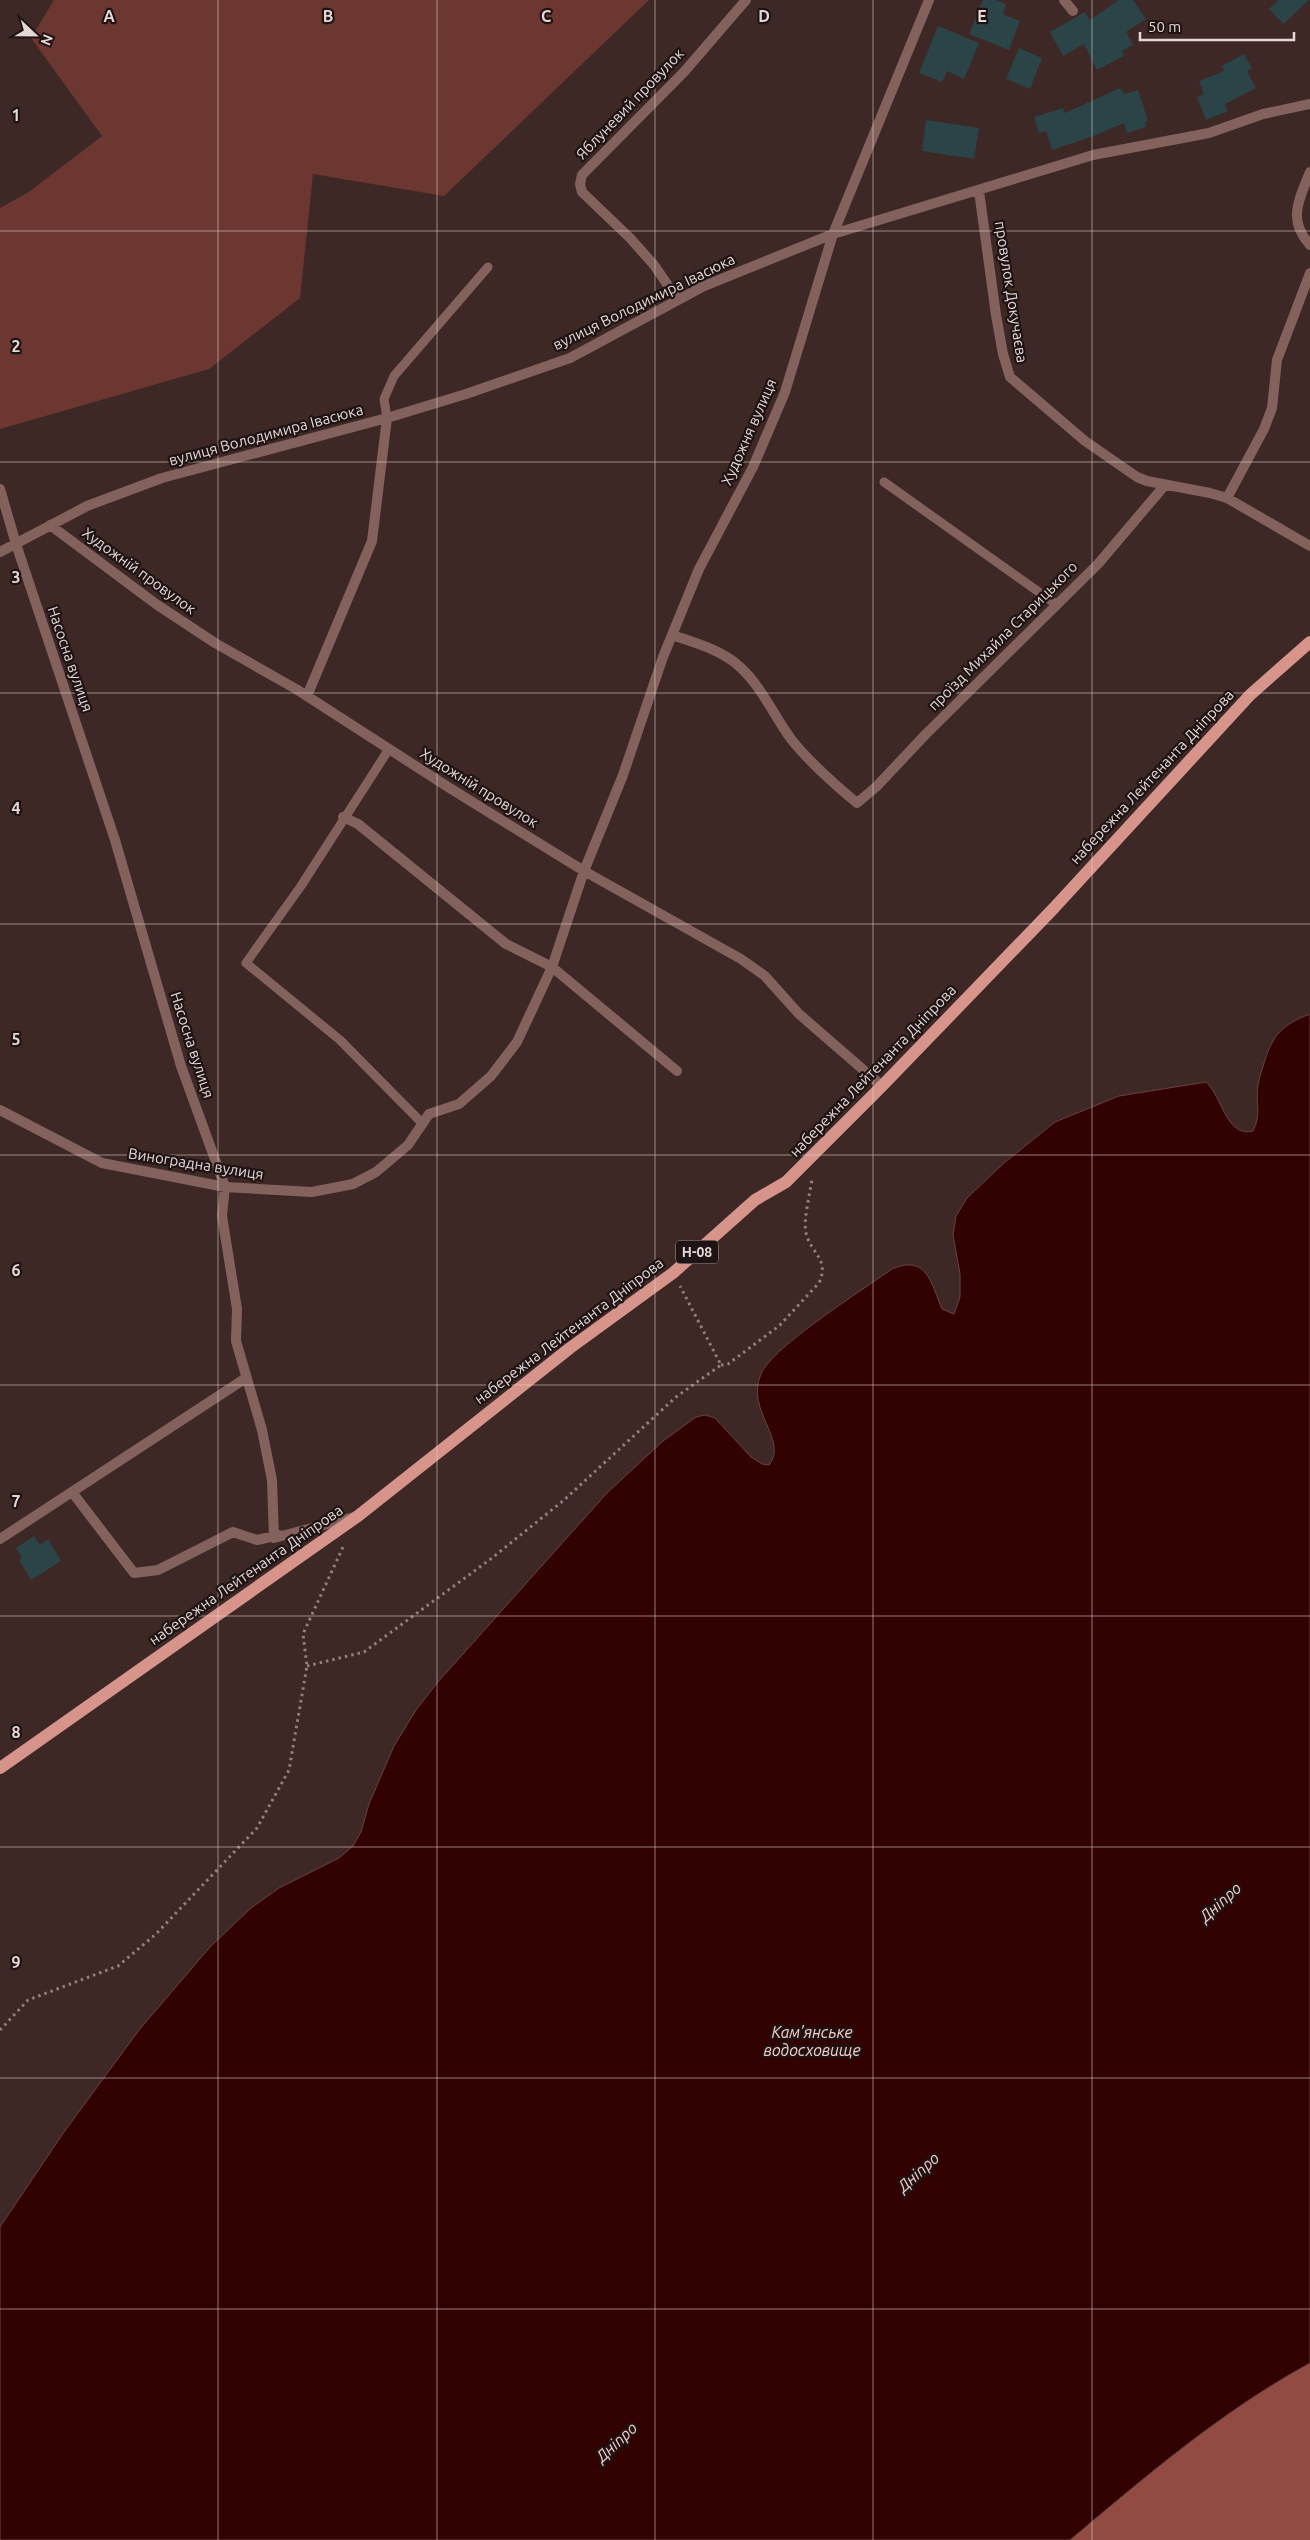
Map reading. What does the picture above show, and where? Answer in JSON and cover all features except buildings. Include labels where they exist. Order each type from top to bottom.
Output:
[{"type":"main road","name":"набережна Лейтенанта Дніпрова","points":[[0,1768],[358,1516],[570,1348],[673,1273],[755,1200],[786,1182],[813,1157],[1053,909],[1250,695],[1310,642]]},
{"type":"street","name":"Яблуневий провулок","points":[[678,300],[654,265],[630,238],[582,192],[580,184],[582,176],[684,72],[746,0]]},
{"type":"street","name":"Художня вулиця","points":[[584,870],[623,775],[672,635],[699,569],[753,467],[785,392],[833,234],[929,0]]},
{"type":"street","points":[[1064,0],[1073,10]]},
{"type":"street","name":"вулиця Володимира Івасюка","points":[[0,552],[87,506],[162,478],[387,418],[466,394],[570,358],[678,300],[770,258],[833,234],[1093,155],[1209,133],[1264,114],[1310,104]]},
{"type":"street","points":[[1310,172],[1296,214],[1298,230],[1310,245]]},
{"type":"street","name":"провулок Докучаєва","points":[[979,191],[998,324],[1010,377],[1085,441],[1126,470],[1147,481],[1165,486],[1210,493],[1227,498],[1310,546]]},
{"type":"street","points":[[1227,498],[1264,430],[1272,408],[1277,360],[1310,273]]},
{"type":"street","points":[[307,696],[372,541],[387,418]]},
{"type":"street","name":"проїзд Михайла Старицького","points":[[672,635],[714,650],[740,667],[792,739],[830,781],[856,803],[876,787],[1098,564],[1165,486]]},
{"type":"street","name":"Насосна вулиця","points":[[0,489],[16,544],[115,840],[181,1066],[225,1187],[222,1216],[236,1308],[236,1341],[262,1430],[272,1480],[274,1538],[358,1516]]},
{"type":"street","name":"Художній провулок","points":[[50,525],[156,604],[215,643],[307,696],[584,870],[742,959],[765,976],[799,1014],[882,1086]]},
{"type":"street","points":[[343,817],[358,824],[506,944],[552,967],[677,1071]]},
{"type":"street","name":"Виноградна вулиця","points":[[0,1110],[102,1163],[225,1187],[312,1192],[354,1184],[376,1172],[408,1145],[429,1114],[459,1104],[491,1076],[517,1042],[552,967],[584,870]]},
{"type":"street","points":[[0,1539],[246,1378]]},
{"type":"street","points":[[72,1492],[134,1573],[158,1570],[233,1532],[257,1540],[358,1516]]},
{"type":"lane","points":[[387,418],[384,399],[394,376],[488,267]]},
{"type":"lane","points":[[884,482],[1057,605]]},
{"type":"lane","points":[[389,749],[343,817],[301,886],[246,964],[340,1040],[423,1124]]},
{"type":"path","points":[[307,1666],[364,1652],[492,1558],[550,1512],[676,1397],[721,1365],[728,1364],[773,1332],[819,1282],[823,1273],[822,1261],[806,1235],[805,1224],[810,1202],[813,1157]]},
{"type":"path","points":[[673,1273],[721,1365]]},
{"type":"path","points":[[0,2030],[28,2000],[118,1966],[156,1934],[257,1828],[289,1770],[307,1666],[303,1634],[346,1541]]},
{"type":"shaded area","points":[[54,0],[649,0],[444,196],[313,174],[300,298],[209,369],[0,429],[0,208],[29,192],[102,136],[31,38]]},
{"type":"shaded area","points":[[1310,2363],[1310,2540],[1070,2540],[1215,2423]]},
{"type":"water","name":"Кам'янське водосховище","points":[[1310,1014],[1310,2363],[1215,2423],[1070,2540],[0,2540],[0,2227],[64,2132],[139,2030],[210,1947],[251,1908],[279,1888],[339,1858],[353,1846],[361,1832],[369,1804],[394,1746],[416,1710],[437,1683],[607,1493],[663,1441],[696,1417],[705,1415],[715,1418],[751,1457],[762,1464],[769,1465],[774,1455],[774,1445],[758,1400],[758,1388],[761,1374],[769,1363],[782,1349],[820,1319],[892,1269],[904,1265],[913,1265],[920,1268],[931,1281],[942,1309],[954,1314],[960,1297],[960,1274],[953,1235],[956,1216],[967,1198],[1004,1163],[1055,1122],[1119,1096],[1206,1082],[1212,1088],[1230,1122],[1244,1131],[1253,1131],[1258,1114],[1258,1082],[1267,1053],[1280,1032],[1292,1022]]},
{"type":"water label","name":"Дніпро","points":[[1220,1902]]},
{"type":"water label","name":"Дніпро","points":[[918,2172]]},
{"type":"water label","name":"Дніпро","points":[[616,2442]]}]
